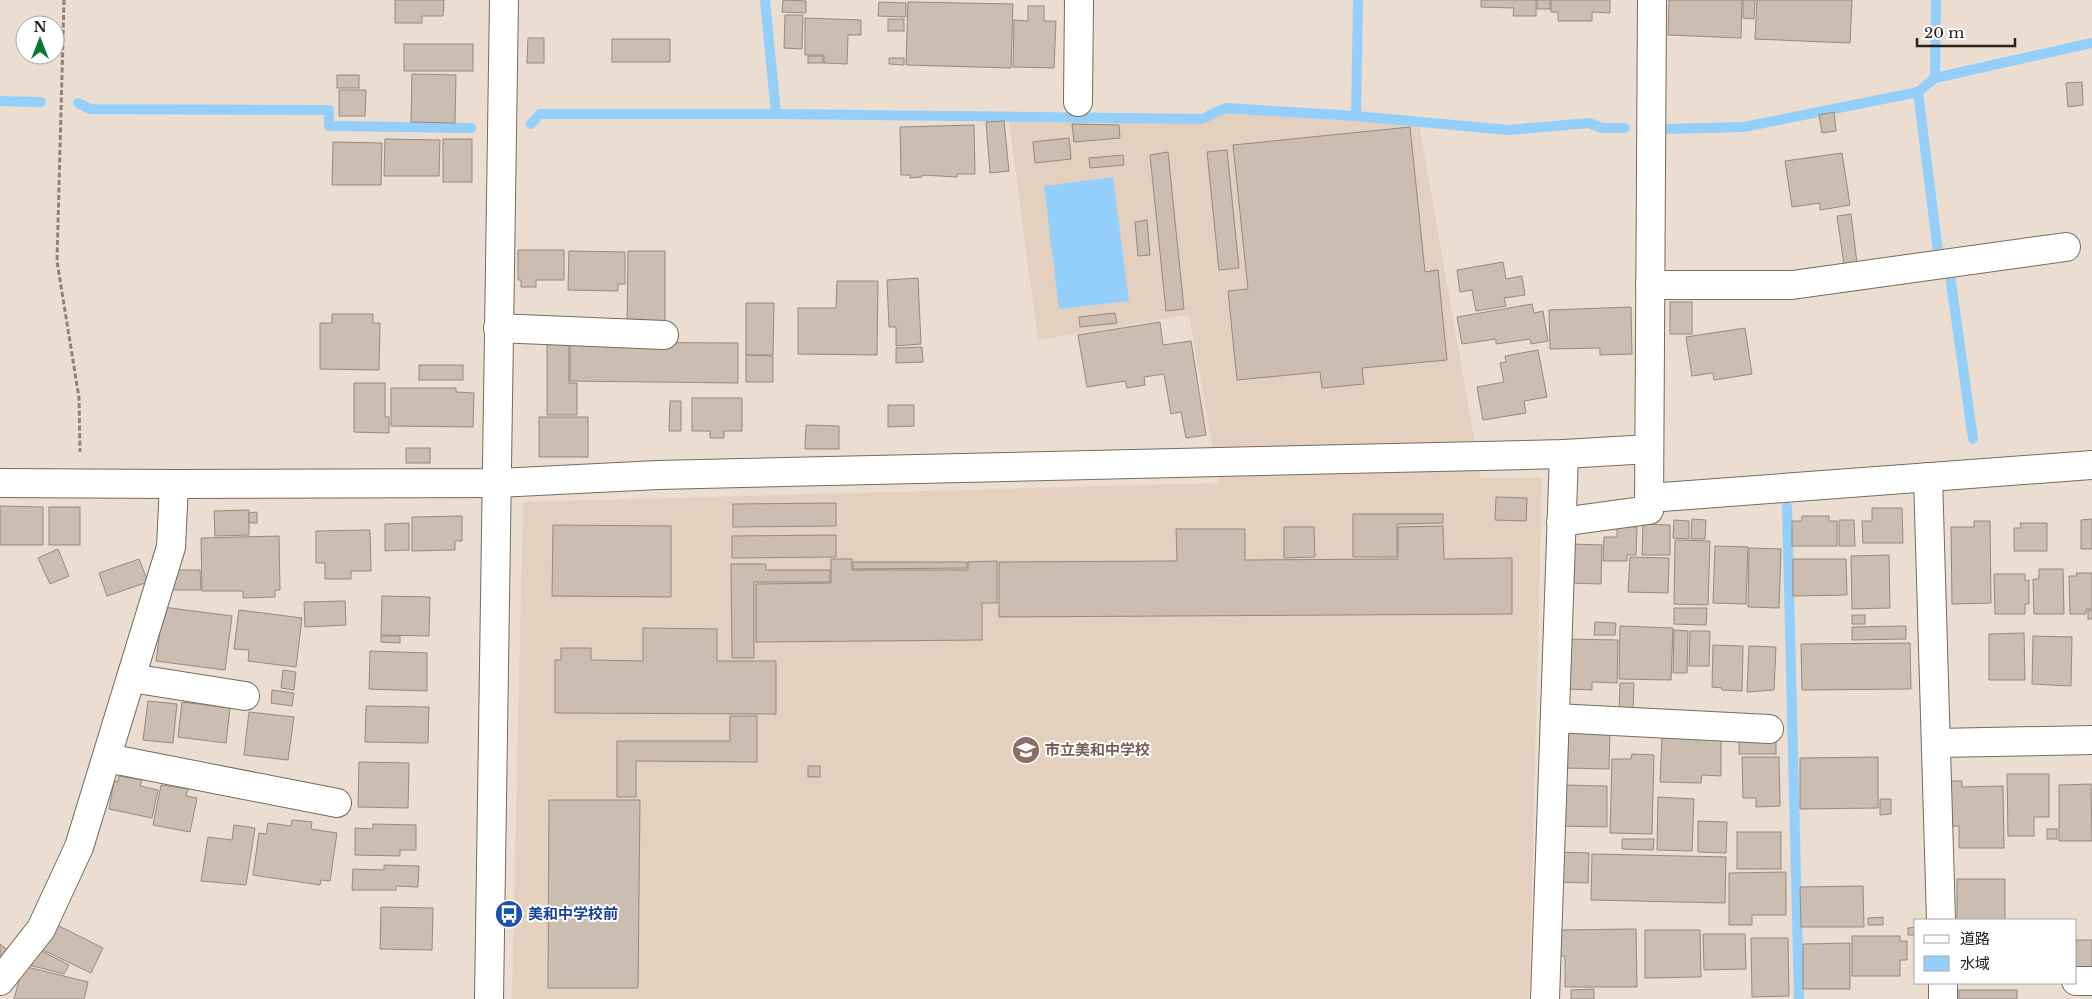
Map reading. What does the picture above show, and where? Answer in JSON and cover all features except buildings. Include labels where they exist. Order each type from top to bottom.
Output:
[{"type":"street","points":[[489,999],[504,0]]},
{"type":"street","points":[[1078,102],[1079,0]]},
{"type":"street","points":[[1561,522],[1649,510],[1652,0]]},
{"type":"street","points":[[1650,286],[1792,286],[2066,247]]},
{"type":"street","points":[[498,328],[664,335]]},
{"type":"street","points":[[0,483],[496,483],[658,475],[1564,454],[1649,449]]},
{"type":"street","points":[[1545,999],[1564,454]]},
{"type":"street","points":[[1649,498],[2092,464]]},
{"type":"street","points":[[1928,477],[1941,919]]},
{"type":"street","points":[[0,981],[41,929],[79,847],[171,547],[174,484]]},
{"type":"street","points":[[131,678],[245,696]]},
{"type":"street","points":[[1555,718],[1769,729]]},
{"type":"street","points":[[1937,743],[2092,740]]},
{"type":"street","points":[[107,758],[337,803]]},
{"type":"street","points":[[2077,981],[2092,981]]},
{"type":"street","points":[[1942,984],[1943,999]]},
{"type":"path","points":[[64,0],[57,261],[80,398],[81,483]]},
{"type":"shaded area","name":"市立美和中学校","points":[[1226,112],[1419,124],[1481,478],[1542,478],[1529,999],[512,999],[523,502],[1219,483],[1189,315],[1038,340],[1009,121],[1203,123]]},
{"type":"water","points":[[1113,177],[1129,301],[1059,309],[1044,186]]},
{"type":"waterway","points":[[765,0],[776,114]]},
{"type":"waterway","points":[[1356,116],[1358,0]]},
{"type":"waterway","points":[[1936,0],[1935,78],[1918,92],[1938,252]]},
{"type":"waterway","points":[[1935,78],[2092,43]]},
{"type":"waterway","points":[[1666,129],[1744,127],[1918,92]]},
{"type":"waterway","points":[[0,101],[41,102]]},
{"type":"waterway","points":[[78,103],[90,109],[329,110],[329,126],[471,128]]},
{"type":"waterway","points":[[531,124],[540,114],[776,114],[1202,119],[1225,108],[1356,116],[1508,130],[1589,123],[1602,128],[1625,128]]},
{"type":"waterway","points":[[1950,275],[1973,439]]},
{"type":"waterway","points":[[1787,507],[1799,999]]},
{"type":"place","name":"市立美和中学校","points":[[1026,750]]},
{"type":"place","name":"美和中学校前","points":[[509,914]]}]
